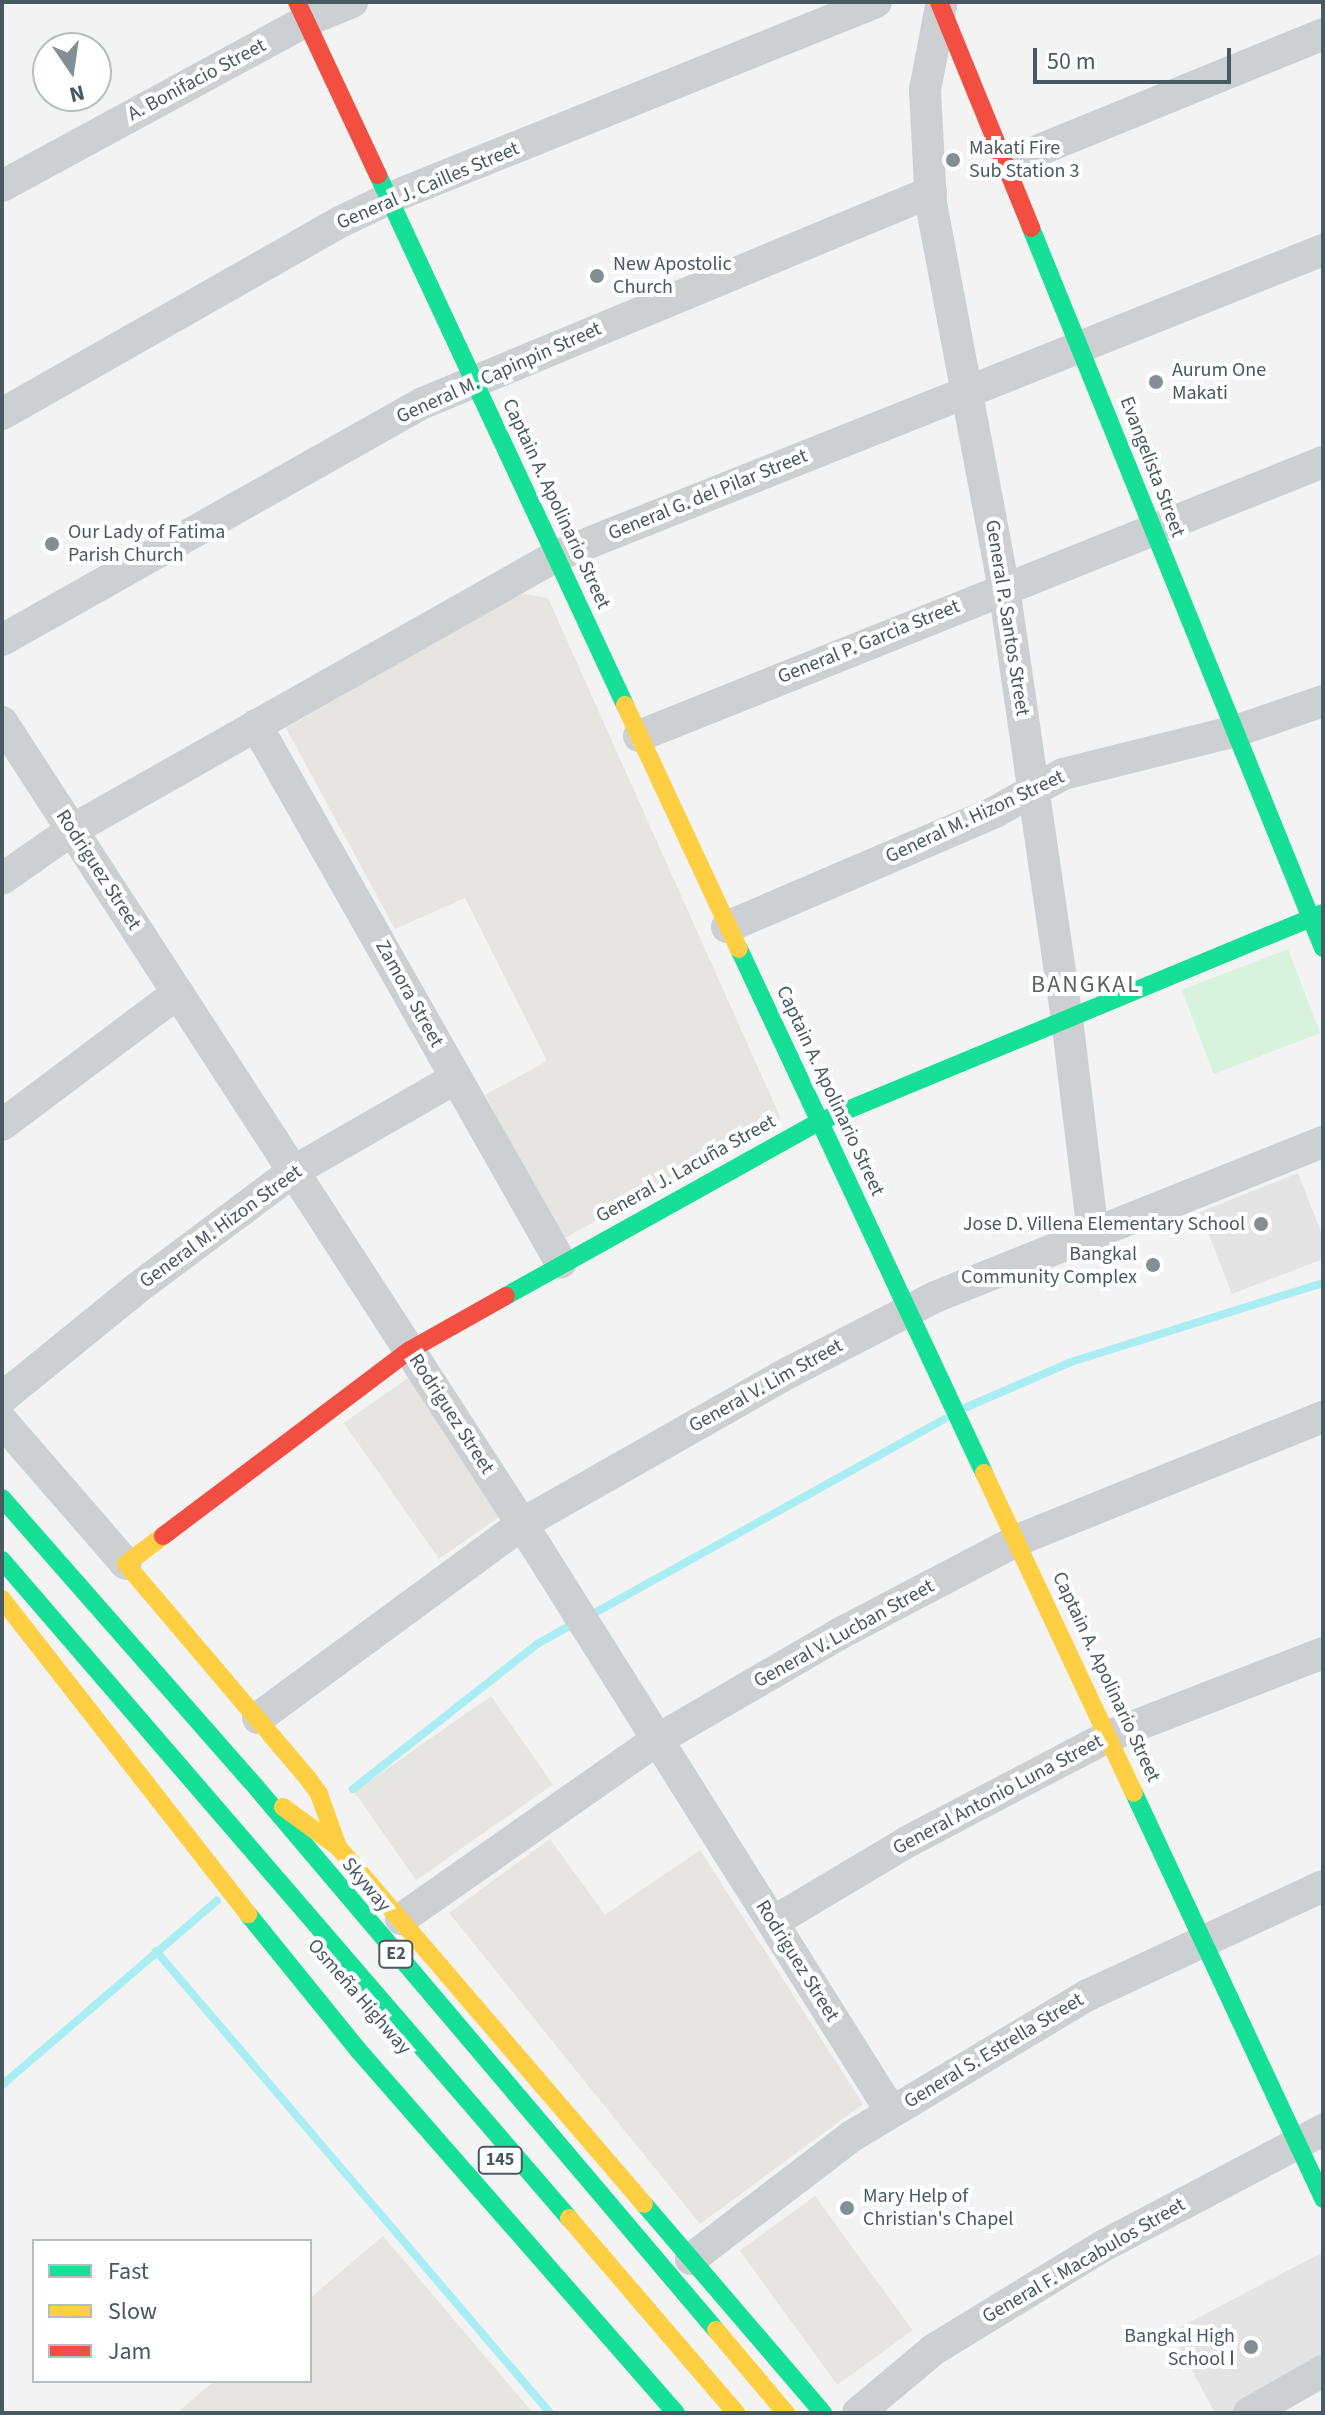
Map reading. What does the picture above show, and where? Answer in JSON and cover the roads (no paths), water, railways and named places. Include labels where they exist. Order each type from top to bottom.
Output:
[{"type":"main road","name":"Evangelista Street","points":[[940,4],[1236,731],[1317,916],[1323,948]]},
{"type":"main road","name":"Captain A. Apolinario Street","points":[[302,11],[727,927],[1204,1938],[1310,2135],[1323,2199]]},
{"type":"main road","name":"General J. Lacuña Street","points":[[126,1564],[410,1350],[561,1263],[821,1121],[1317,916]]},
{"type":"main road","points":[[2,1482],[283,1808],[338,1847],[823,2413]]},
{"type":"main road","name":"Skyway","points":[[2,1498],[250,1780],[786,2413]]},
{"type":"main road","name":"E2","points":[[2,1560],[736,2413]]},
{"type":"main road","points":[[126,1564],[319,1794],[338,1847]]},
{"type":"main road","name":"Osmeña Highway","points":[[2,1580],[718,2413]]},
{"type":"main road","points":[[2,1599],[184,1836],[359,2051],[676,2413]]},
{"type":"street","name":"A. Bonifacio Street","points":[[2,186],[302,11],[352,2]]},
{"type":"street","name":"General J. Cailles Street","points":[[2,414],[340,222],[390,198],[876,2]]},
{"type":"street","name":"General P. Santos Street","points":[[940,4],[925,90],[936,238],[1004,588],[1067,1019],[1093,1233]]},
{"type":"street","points":[[1005,164],[1323,34]]},
{"type":"street","name":"General M. Capinpin Street","points":[[2,640],[423,403],[931,192]]},
{"type":"street","name":"General G. del Pilar Street","points":[[2,879],[72,830],[556,556],[1323,250]]},
{"type":"street","name":"General P. Garcia Street","points":[[639,736],[1323,462]]},
{"type":"street","name":"General M. Hizon Street","points":[[727,927],[995,812],[1063,774],[1236,731],[1323,701]]},
{"type":"street","name":"Rodriguez Street","points":[[2,722],[522,1524],[891,2111]]},
{"type":"street","name":"Zamora Street","points":[[256,725],[561,1263]]},
{"type":"street","points":[[2,1125],[178,993]]},
{"type":"street","name":"General M. Hizon Street","points":[[2,1398],[136,1289],[294,1171],[456,1078]]},
{"type":"street","name":"General V. Lim Street","points":[[258,1718],[522,1524],[782,1376],[908,1309],[1323,1142]]},
{"type":"street","name":"General V. Lucban Street","points":[[401,1919],[657,1740],[839,1634],[1018,1540],[1323,1417]]},
{"type":"street","points":[[2,1421],[126,1564]]},
{"type":"street","name":"General Antonio Luna Street","points":[[773,1922],[907,1842],[1109,1736],[1323,1653]]},
{"type":"street","name":"General S. Estrella Street","points":[[691,2259],[806,2168],[891,2111],[1088,1995],[1204,1938],[1323,1886]]},
{"type":"street","name":"General F. Macabulos Street","points":[[858,2413],[933,2350],[1103,2246],[1310,2135]]},
{"type":"street","points":[[1249,2413],[1323,2371]]},
{"type":"waterway","points":[[967,1407],[1071,1362],[1323,1283]]},
{"type":"waterway","points":[[589,1616],[944,1419]]},
{"type":"waterway","points":[[353,1789],[537,1644],[577,1622]]},
{"type":"waterway","points":[[2,2085],[217,1901]]},
{"type":"waterway","points":[[156,1951],[550,2413]]},
{"type":"place","name":"Makati Fire Sub Station 3","points":[[953,160]]},
{"type":"place","name":"New Apostolic Church","points":[[597,276]]},
{"type":"place","name":"Aurum One Makati","points":[[1156,382]]},
{"type":"place","name":"Our Lady of Fatima Parish Church","points":[[52,544]]},
{"type":"place","name":"Jose D. Villena Elementary School","points":[[1261,1224]]},
{"type":"place","name":"Bangkal Community Complex","points":[[1153,1265]]},
{"type":"place","name":"Mary Help of Christian's Chapel","points":[[847,2208]]},
{"type":"place","name":"Bangkal High School Ⅰ","points":[[1251,2347]]},
{"type":"district","name":"BANGKAL","points":[[1086,985]]}]
